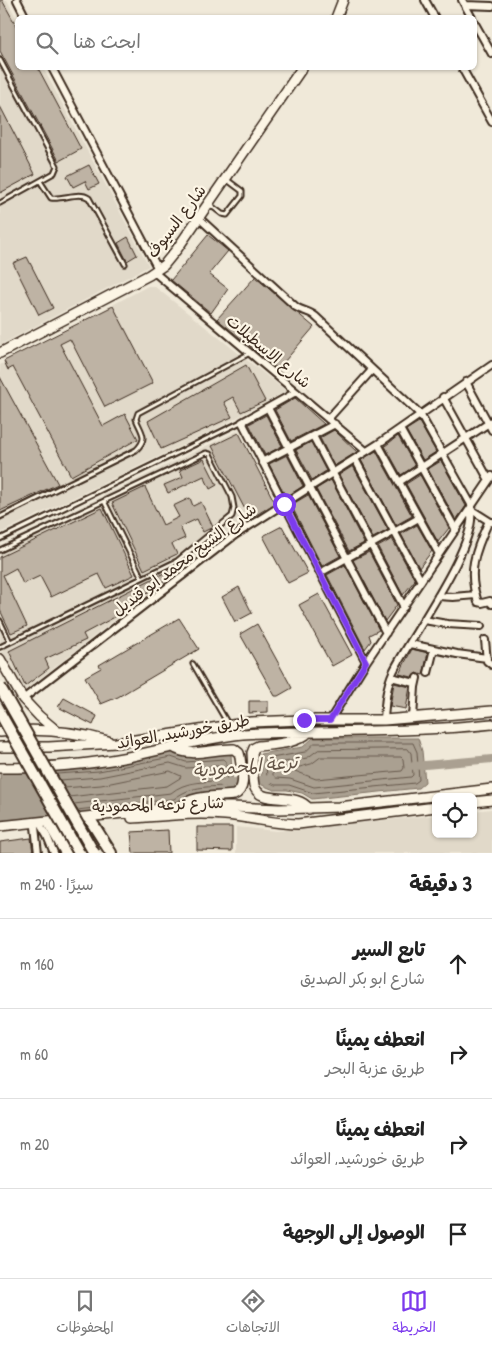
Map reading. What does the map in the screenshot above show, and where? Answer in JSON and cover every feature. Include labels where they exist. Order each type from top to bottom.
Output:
[{"type":"main road","points":[[337,15],[343,0]]},
{"type":"main road","name":"شارع السيوف","points":[[0,353],[156,271],[177,249],[301,70]]},
{"type":"main road","points":[[0,659],[23,699],[58,732]]},
{"type":"main road","points":[[0,687],[94,853]]},
{"type":"main road","name":"طريق خورشيد, العوائد","points":[[0,747],[116,743],[228,725],[277,721],[384,720],[492,711]]},
{"type":"main road","points":[[0,713],[79,853]]},
{"type":"main road","name":"طريق خورشيد, العوائد","points":[[0,768],[40,768],[84,764],[242,734],[455,728],[492,724]]},
{"type":"main road","points":[[0,732],[36,730],[58,732],[88,736],[116,743]]},
{"type":"main road","points":[[309,732],[294,741],[258,746],[254,748],[252,753],[254,785],[259,793],[266,797],[297,799],[303,802],[309,809]]},
{"type":"main road","points":[[173,747],[189,753],[234,749],[239,753],[240,757],[242,788],[237,795],[193,799],[186,802],[181,808]]},
{"type":"main road","points":[[0,826],[181,808],[231,806],[309,809],[339,808],[492,789]]},
{"type":"main road","points":[[477,802],[492,800]]},
{"type":"main road","name":"شارع ترعه المحمودية","points":[[0,831],[91,821],[206,814],[243,817],[276,824],[298,824],[432,807]]},
{"type":"main road","points":[[91,821],[111,853]]},
{"type":"main road","points":[[42,826],[66,853]]},
{"type":"street","points":[[17,0],[24,15]]},
{"type":"street","points":[[425,0],[433,15]]},
{"type":"street","points":[[464,2],[492,6]]},
{"type":"street","points":[[464,2],[470,15]]},
{"type":"street","points":[[477,27],[492,54]]},
{"type":"street","points":[[53,70],[156,271]]},
{"type":"street","points":[[463,70],[492,122]]},
{"type":"street","points":[[199,218],[296,306],[302,311],[310,312],[315,316],[420,414],[471,507],[472,523],[460,554],[391,677],[386,698],[384,720]]},
{"type":"street","name":"شارع الاسطبلات","points":[[156,271],[366,451]]},
{"type":"street","name":"شارع الشيخ محمد ابو قنديل","points":[[23,699],[235,534],[378,444],[443,397],[491,368]]},
{"type":"street","points":[[328,419],[372,370]]},
{"type":"street","points":[[399,482],[466,438],[491,425],[466,382]]},
{"type":"street","points":[[296,392],[242,422],[366,662]]},
{"type":"street","points":[[330,720],[366,662],[491,478],[443,397]]},
{"type":"street","points":[[268,408],[386,633]]},
{"type":"street","points":[[262,462],[335,424]]},
{"type":"street","points":[[400,429],[456,530]]},
{"type":"street","points":[[313,436],[404,607]]},
{"type":"street","points":[[378,444],[439,554]]},
{"type":"street","points":[[354,459],[421,581]]},
{"type":"street","points":[[471,507],[491,522],[478,546],[474,559],[472,583],[480,603],[490,601],[492,604]]},
{"type":"street","points":[[320,573],[419,518]]},
{"type":"street","points":[[438,596],[453,598],[476,595]]},
{"type":"street","points":[[424,620],[447,624],[481,626]]},
{"type":"street","points":[[486,640],[488,663],[492,665]]},
{"type":"street","points":[[410,644],[487,658]]},
{"type":"street","points":[[428,673],[434,649]]},
{"type":"street","points":[[391,677],[416,681],[413,718]]},
{"type":"street","points":[[38,853],[42,826]]},
{"type":"street","points":[[42,826],[54,853]]},
{"type":"lane","points":[[0,60],[56,165],[54,173],[0,203]]},
{"type":"lane","points":[[208,204],[222,214],[227,215],[242,196],[242,191],[226,179]]},
{"type":"lane","points":[[40,181],[51,198],[87,196],[125,264]]},
{"type":"lane","points":[[0,517],[136,450],[142,443],[143,438],[137,421],[138,413],[250,353]]},
{"type":"lane","points":[[0,539],[242,422]]},
{"type":"lane","points":[[0,550],[207,452],[210,454],[234,504],[234,513],[218,529],[177,561],[0,647]]},
{"type":"lane","points":[[104,501],[142,578]]},
{"type":"lane","points":[[0,621],[10,642]]},
{"type":"lane","points":[[193,664],[228,725]]},
{"type":"shaded area","points":[[0,0],[7,0],[15,16],[15,70],[44,70],[149,266],[0,345]]},
{"type":"shaded area","points":[[148,286],[154,286],[286,391],[216,429],[0,533],[0,365]]},
{"type":"shaded area","points":[[239,430],[274,502],[241,521],[24,691],[0,647],[0,546]]},
{"type":"shaded area","points":[[492,809],[492,853],[236,853],[236,827],[276,831],[432,815],[432,838],[477,838],[477,811]]},
{"type":"water","points":[[313,738],[418,738],[422,751],[425,782],[418,788],[312,799],[302,793],[274,790],[262,785],[260,754],[303,747]]},
{"type":"water","points":[[171,751],[187,757],[231,754],[233,791],[196,794],[182,799],[177,804],[0,822],[0,771],[21,772],[86,768],[129,761]]},
{"type":"building","points":[[0,0],[2,0],[15,24],[15,70],[39,70],[81,149],[59,161],[0,51]]},
{"type":"building","points":[[0,106],[35,174],[0,193]]},
{"type":"building","points":[[89,165],[99,184],[89,189],[85,181],[73,187],[67,176]]},
{"type":"building","points":[[208,235],[228,251],[209,274],[228,289],[211,313],[171,280]]},
{"type":"building","points":[[128,237],[137,255],[127,261],[118,243]]},
{"type":"building","points":[[27,257],[53,308],[39,315],[13,263]]},
{"type":"building","points":[[255,277],[314,327],[278,369],[217,319]]},
{"type":"building","points":[[113,306],[153,383],[105,407],[70,339],[60,344],[103,426],[125,414],[138,439],[71,476],[13,367],[8,370],[4,361]]},
{"type":"building","points":[[246,365],[265,401],[241,412],[233,397],[224,402],[232,417],[161,449],[148,421]]},
{"type":"building","points":[[0,377],[58,484],[0,511]]},
{"type":"building","points":[[295,398],[324,424],[291,441],[275,410]]},
{"type":"building","points":[[266,415],[282,446],[265,455],[249,424]]},
{"type":"building","points":[[419,422],[436,452],[423,460],[406,430]]},
{"type":"building","points":[[334,430],[357,452],[334,466],[320,438]]},
{"type":"building","points":[[239,433],[275,503],[250,519],[212,446]]},
{"type":"building","points":[[398,436],[415,466],[401,475],[385,446]]},
{"type":"building","points":[[311,442],[326,471],[312,480],[296,450]]},
{"type":"building","points":[[376,451],[412,516],[396,525],[361,460]]},
{"type":"building","points":[[287,455],[303,486],[286,497],[269,464]]},
{"type":"building","points":[[204,459],[217,485],[210,489],[204,476],[168,493],[164,485],[183,477],[180,470]]},
{"type":"building","points":[[441,461],[466,506],[456,520],[428,469]]},
{"type":"building","points":[[353,466],[388,530],[373,538],[339,475]]},
{"type":"building","points":[[420,475],[449,528],[438,542],[406,484]]},
{"type":"building","points":[[331,480],[364,543],[349,551],[316,489]]},
{"type":"building","points":[[145,487],[163,525],[179,517],[173,506],[190,498],[193,506],[201,502],[213,527],[203,532],[197,519],[180,527],[185,538],[172,544],[177,554],[144,570],[112,503]]},
{"type":"building","points":[[308,495],[340,556],[322,566],[291,505]]},
{"type":"building","points":[[102,508],[134,575],[106,588],[99,574],[51,597],[40,576],[23,584],[16,568],[3,575],[27,626],[11,633],[0,610],[0,557]]},
{"type":"building","points":[[417,525],[432,551],[419,568],[401,534]]},
{"type":"building","points":[[282,526],[308,573],[288,583],[263,536]]},
{"type":"building","points":[[392,539],[415,580],[403,595],[378,547]]},
{"type":"building","points":[[369,552],[397,605],[385,621],[353,560]]},
{"type":"building","points":[[345,565],[379,630],[369,635],[371,641],[365,649],[327,575]]},
{"type":"building","points":[[168,571],[171,576],[144,595],[126,611],[83,634],[86,640],[45,659],[49,668],[25,686],[9,651]]},
{"type":"building","points":[[239,587],[252,613],[235,622],[222,597]]},
{"type":"building","points":[[319,594],[352,655],[332,666],[299,605]]},
{"type":"building","points":[[179,618],[199,649],[118,697],[101,704],[85,677],[101,668],[99,665]]},
{"type":"building","points":[[257,624],[292,688],[278,696],[275,696],[240,634]]},
{"type":"building","points":[[412,649],[428,653],[423,675],[416,673],[412,677],[399,674]]},
{"type":"building","points":[[394,683],[410,687],[406,709],[390,706]]},
{"type":"building","points":[[64,698],[97,716],[93,725],[58,707]]},
{"type":"building","points":[[249,701],[268,701],[268,712],[249,713]]},
{"type":"building","points":[[197,827],[232,827],[232,851],[197,850]]},
{"type":"building","points":[[168,830],[169,853],[133,853],[131,832]]},
{"type":"building","points":[[31,838],[33,853],[0,853],[0,842]]},
{"type":"waterway","name":"ترعة المحمودية","points":[[414,766],[492,759]]},
{"type":"waterway","name":"ترعة المحمودية","points":[[223,783],[271,779]]},
{"type":"route","points":[[284,504],[366,662],[330,720],[304,720]]}]
